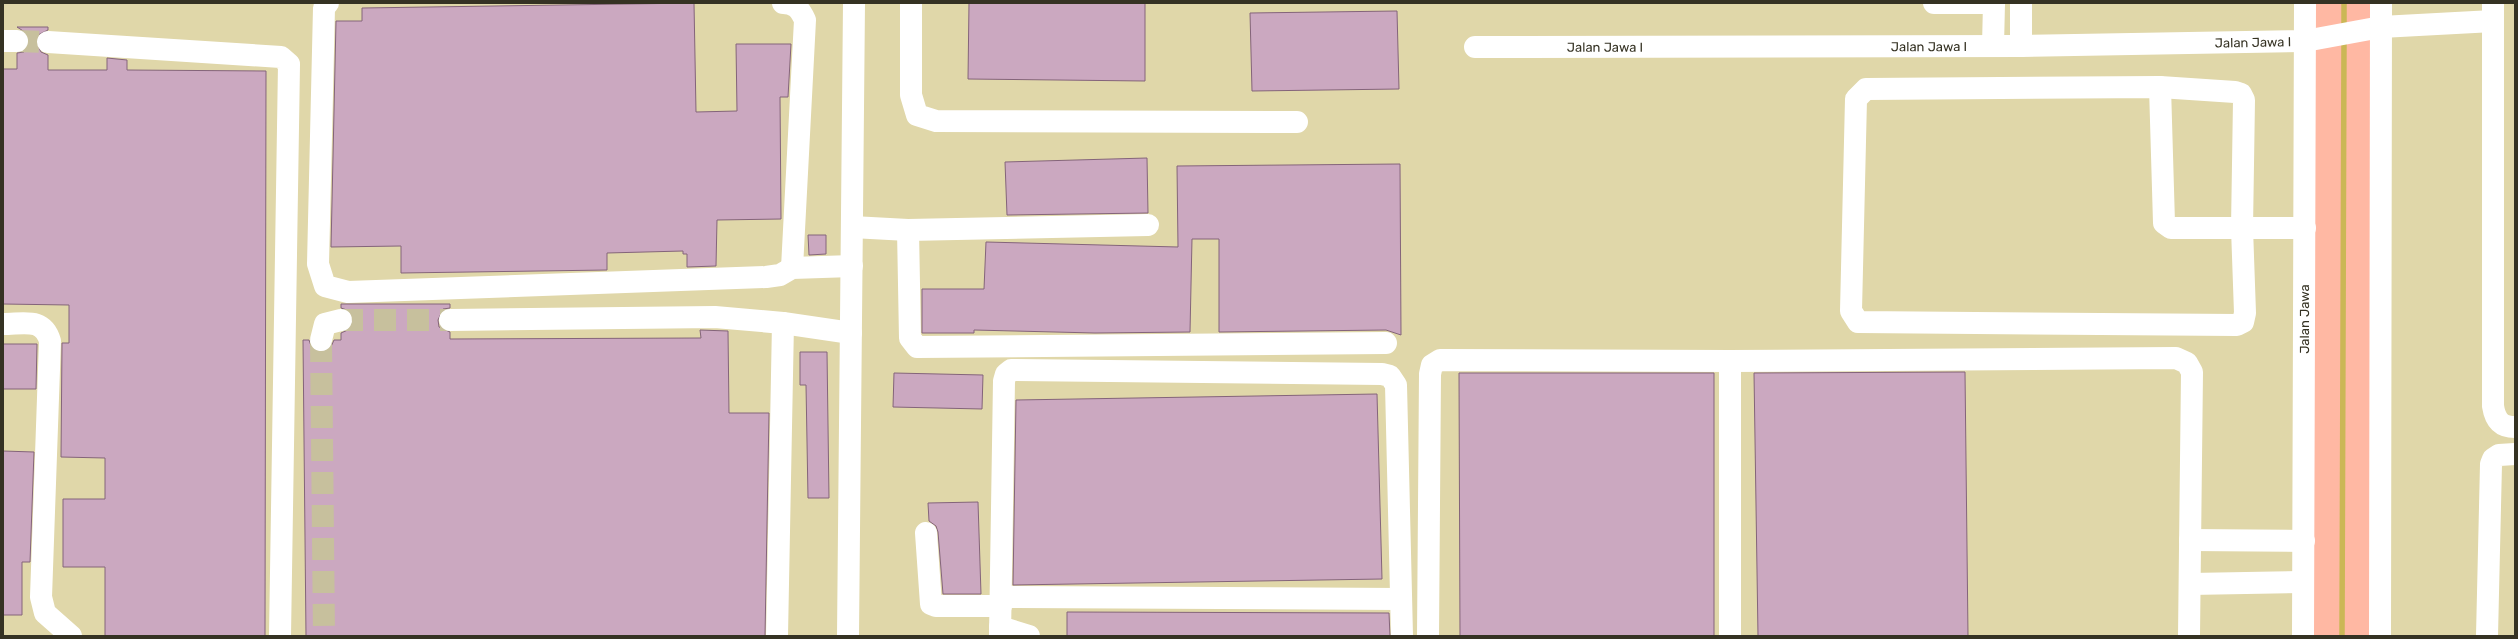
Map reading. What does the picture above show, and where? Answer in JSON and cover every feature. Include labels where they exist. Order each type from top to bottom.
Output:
[{"type":"street","points":[[328,3],[324,8],[318,264],[325,286],[348,292],[766,277],[780,275],[792,268],[852,266]]},
{"type":"street","points":[[783,3],[790,3],[800,9],[805,20],[792,268]]},
{"type":"street","points":[[848,636],[854,3]]},
{"type":"street","points":[[911,3],[912,95],[917,115],[936,121],[1297,122]]},
{"type":"street","points":[[1934,3],[1994,3],[1993,46]]},
{"type":"street","points":[[2022,3],[2022,46]]},
{"type":"street","name":"Jalan Jawa","points":[[2303,636],[2304,228],[2314,39],[2305,3]]},
{"type":"street","points":[[2380,636],[2373,29],[2381,3]]},
{"type":"street","points":[[2493,12],[2493,406],[2494,417],[2500,423],[2507,427],[2515,427]]},
{"type":"street","name":"Jalan Jawa I","points":[[1475,47],[2022,46],[2314,39],[2493,12]]},
{"type":"street","points":[[48,42],[281,57],[288,64],[280,636]]},
{"type":"street","points":[[2160,86],[2164,223],[2170,228],[2304,228]]},
{"type":"street","points":[[2160,86],[2235,92],[2241,94],[2244,100],[2242,228],[2245,313],[2243,322],[2237,325],[1858,322],[1854,318],[1850,311],[1856,99],[1862,92],[1866,89],[2160,86]]},
{"type":"street","points":[[852,227],[908,230],[1148,225]]},
{"type":"street","points":[[908,230],[910,338],[917,347],[1386,343]]},
{"type":"street","points":[[450,320],[715,316],[783,323],[851,333]]},
{"type":"street","points":[[321,340],[325,324],[341,320]]},
{"type":"street","points":[[777,636],[783,323]]},
{"type":"street","points":[[3,324],[38,324],[46,330],[50,341],[40,598],[45,613],[70,636]]},
{"type":"street","points":[[1428,636],[1430,374],[1432,365],[1440,360],[1730,361],[2176,358],[2187,363],[2192,372],[2190,636]]},
{"type":"street","points":[[1730,361],[1730,636]]},
{"type":"street","points":[[1001,617],[1004,381],[1008,371],[1382,374],[1390,376],[1396,385],[1402,636]]},
{"type":"street","points":[[2487,636],[2491,464],[2493,459],[2499,456],[2515,454]]},
{"type":"street","points":[[926,533],[931,604],[1001,617],[1401,599]]},
{"type":"street","points":[[2190,540],[2304,541]]},
{"type":"street","points":[[2190,584],[2303,582]]},
{"type":"street","points":[[1001,617],[1029,636]]},
{"type":"shaded area","points":[[3,3],[2515,3],[2515,636],[3,636]]},
{"type":"shaded area","points":[[2305,3],[2381,3],[2379,636],[2303,636]]},
{"type":"building","points":[[694,3],[696,112],[737,111],[736,44],[791,44],[788,97],[780,97],[781,219],[717,220],[716,266],[687,267],[687,254],[683,254],[683,251],[607,253],[607,270],[401,273],[401,246],[331,247],[336,21],[362,21],[362,8]]},
{"type":"building","points":[[969,3],[1145,3],[1145,81],[968,79]]},
{"type":"building","points":[[1397,11],[1399,89],[1252,91],[1250,13]]},
{"type":"building","points":[[17,27],[48,27],[48,30],[38,35],[36,42],[41,52],[48,55],[48,70],[107,70],[107,58],[127,60],[127,70],[266,71],[265,636],[105,636],[105,567],[63,567],[63,499],[105,499],[105,458],[61,457],[62,343],[69,343],[69,305],[3,304],[3,69],[17,69],[17,53],[24,52],[29,41],[28,34]]},
{"type":"building","points":[[1147,158],[1148,213],[1007,215],[1005,162]]},
{"type":"building","points":[[1400,164],[1401,335],[1386,330],[1219,332],[1219,239],[1192,239],[1190,332],[1095,333],[974,330],[974,333],[922,333],[922,289],[984,289],[986,242],[1178,247],[1177,166]]},
{"type":"building","points":[[808,235],[826,235],[826,254],[809,255]]},
{"type":"building","points":[[341,304],[450,304],[450,308],[443,309],[438,320],[439,327],[450,332],[450,339],[701,338],[700,330],[728,331],[729,413],[769,413],[765,636],[306,636],[303,340],[309,340],[312,349],[318,352],[330,349],[334,340],[341,340],[341,333],[350,329],[353,317],[350,311],[341,308]]},
{"type":"building","points":[[3,344],[37,344],[36,389],[3,389]]},
{"type":"building","points":[[800,352],[827,352],[829,498],[808,498],[806,385],[800,385]]},
{"type":"building","points":[[1965,372],[1968,636],[1758,636],[1754,373]]},
{"type":"building","points":[[894,373],[983,375],[982,409],[893,407]]},
{"type":"building","points":[[1459,373],[1714,373],[1714,636],[1460,636]]},
{"type":"building","points":[[1377,394],[1382,579],[1013,585],[1016,400]]},
{"type":"building","points":[[3,451],[34,452],[30,562],[22,562],[22,615],[3,615]]},
{"type":"building","points":[[978,502],[981,594],[943,594],[938,532],[936,526],[929,521],[928,503]]},
{"type":"building","points":[[1067,612],[1389,613],[1390,636],[1067,636]]},
{"type":"waterway","points":[[2344,3],[2344,30]]},
{"type":"waterway","points":[[2342,636],[2344,38]]},
{"type":"tunnel","points":[[17,41],[48,42]]},
{"type":"tunnel","points":[[341,320],[450,320]]},
{"type":"tunnel","points":[[321,340],[324,636]]}]
